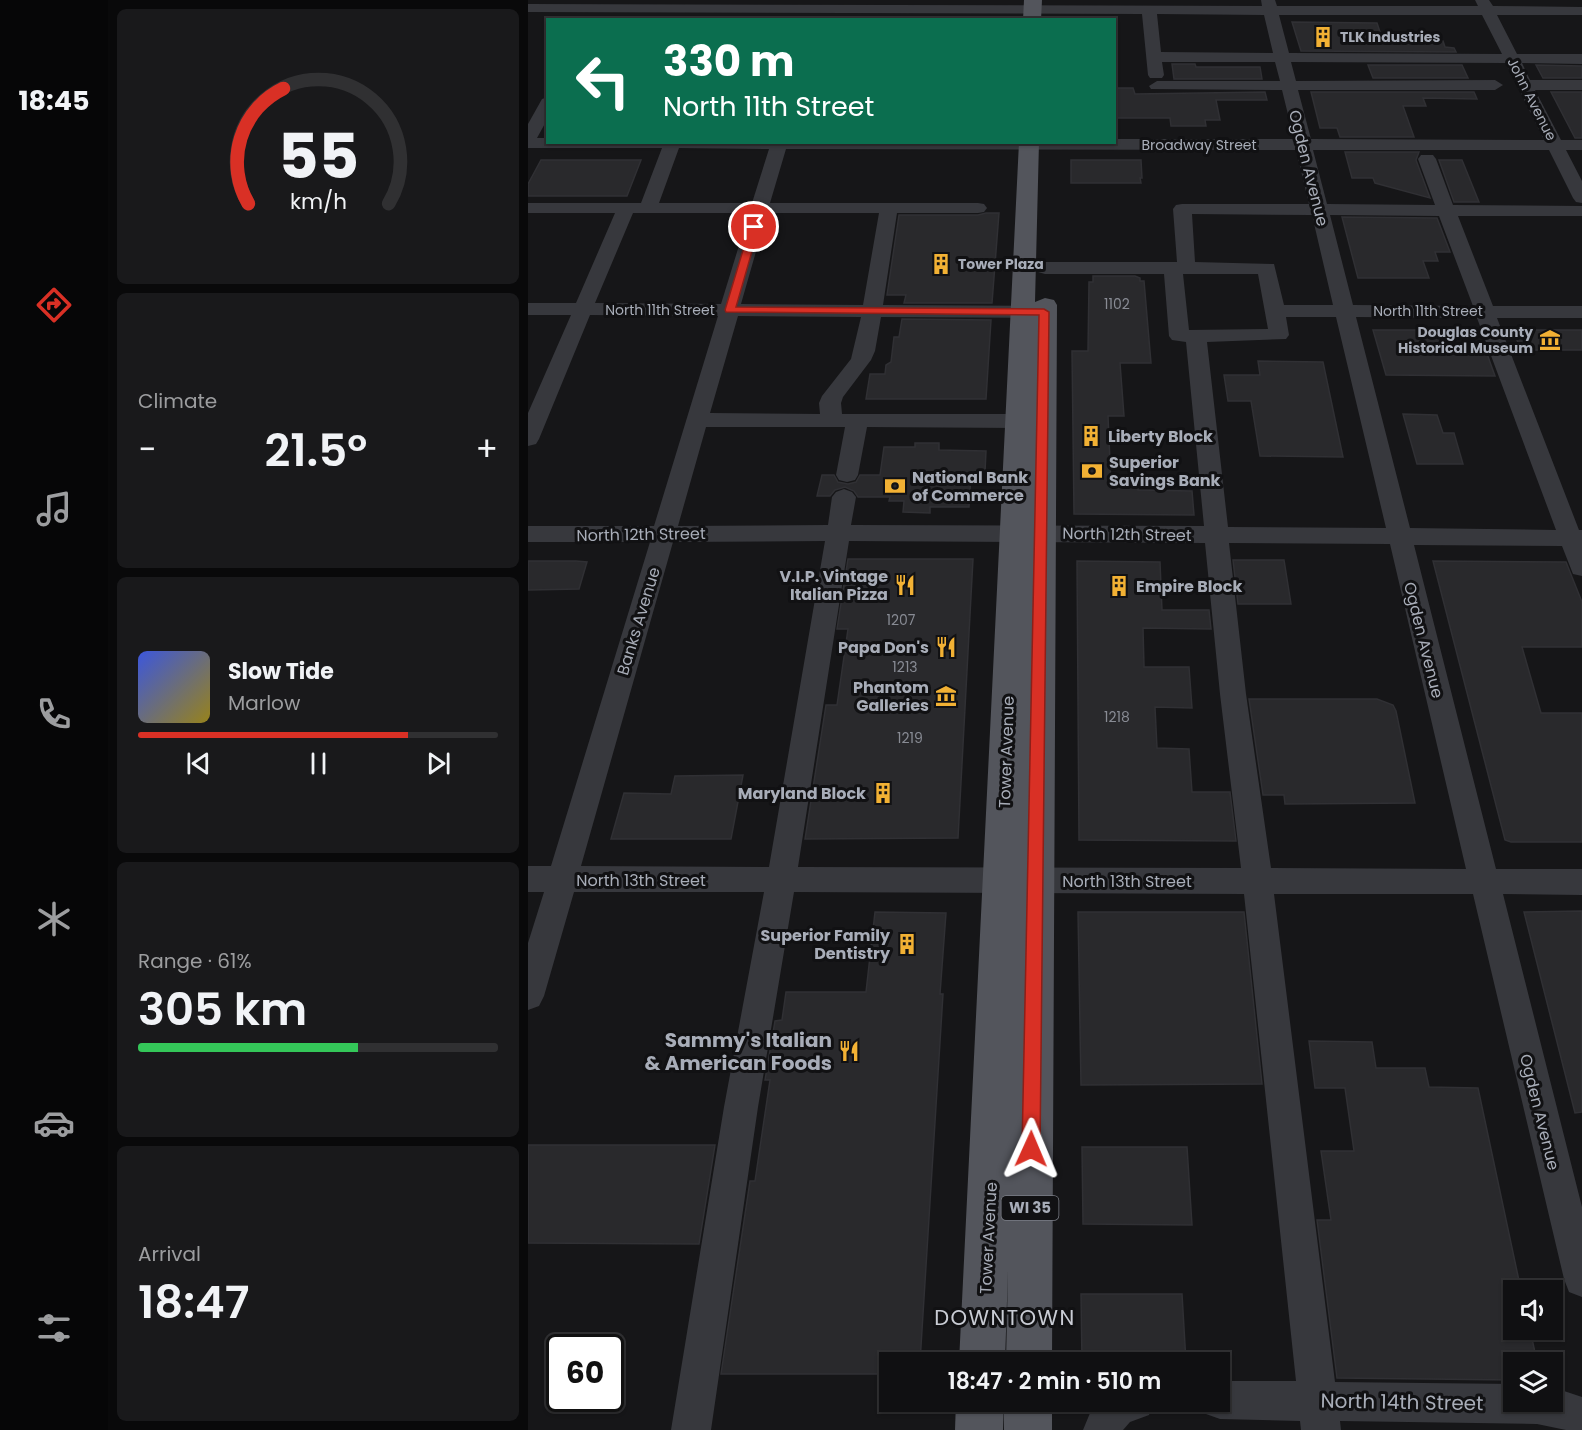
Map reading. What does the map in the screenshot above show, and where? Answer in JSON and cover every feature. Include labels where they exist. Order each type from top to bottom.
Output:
[{"type":"main road","name":"Tower Avenue","points":[[1028,534],[1018,421],[1033,312],[1045,268],[1039,144]]},
{"type":"main road","name":"Tower Avenue","points":[[1029,1352],[1019,881],[1039,144]]},
{"type":"main road","name":"Tower Avenue","points":[[983,1352],[1019,881]]},
{"type":"main road","points":[[980,1412],[980,1430]]},
{"type":"main road","points":[[1028,1412],[1028,1430]]},
{"type":"street","points":[[532,10],[595,14],[817,14],[1041,10],[1149,11],[1269,6],[1485,6],[1582,12]]},
{"type":"street","name":"Ogden Avenue","points":[[1269,6],[1582,1280]]},
{"type":"street","name":"John Avenue","points":[[1485,6],[1582,198]]},
{"type":"street","points":[[1149,11],[1157,89],[1288,85],[1495,85]]},
{"type":"street","points":[[1154,57],[1582,59]]},
{"type":"street","points":[[1525,85],[1582,85]]},
{"type":"street","points":[[528,141],[546,106]]},
{"type":"street","name":"Broadway Street","points":[[528,141],[546,141]]},
{"type":"street","points":[[648,208],[672,144]]},
{"type":"street","name":"Banks Avenue","points":[[528,996],[779,144]]},
{"type":"street","name":"Broadway Street","points":[[1116,144],[1582,146]]},
{"type":"street","points":[[1427,159],[1485,312],[1576,538],[1582,568]]},
{"type":"street","points":[[528,208],[978,208]]},
{"type":"street","points":[[528,439],[626,208]]},
{"type":"street","points":[[832,421],[830,403],[861,360],[867,344],[889,208]]},
{"type":"street","points":[[1045,268],[1179,265],[1267,268],[1279,335],[1179,336],[1179,265],[1182,209],[1582,211]]},
{"type":"street","name":"North 11th Street","points":[[528,309],[1033,312]]},
{"type":"street","name":"North 11th Street","points":[[1274,310],[1582,312]]},
{"type":"street","points":[[1196,336],[1233,694],[1258,881],[1319,1415]]},
{"type":"street","points":[[698,420],[1018,421]]},
{"type":"street","points":[[691,1430],[741,1107],[857,421]]},
{"type":"street","name":"North 12th Street","points":[[528,534],[837,533],[1576,538]]},
{"type":"street","name":"North 13th Street","points":[[528,879],[1582,882]]},
{"type":"street","name":"North 14th Street","points":[[1230,1402],[1319,1415],[1537,1404],[1562,1408],[1582,1417]]},
{"type":"street","points":[[1103,1430],[1110,1412]]},
{"type":"building","points":[[1292,22],[1377,23],[1383,41],[1443,41],[1445,47],[1454,48],[1456,52],[1301,51]]},
{"type":"building","points":[[1172,64],[1195,64],[1196,67],[1260,67],[1262,79],[1174,79]]},
{"type":"building","points":[[1368,65],[1462,65],[1468,78],[1373,78]]},
{"type":"building","points":[[1536,65],[1582,66],[1582,78],[1543,78]]},
{"type":"building","points":[[1116,88],[1133,88],[1135,94],[1265,92],[1267,100],[1216,100],[1220,120],[1205,120],[1206,126],[1171,126],[1170,118],[1116,118]]},
{"type":"building","points":[[1311,92],[1474,92],[1477,99],[1423,98],[1426,106],[1403,106],[1414,137],[1340,137],[1337,128],[1320,128]]},
{"type":"building","points":[[1551,92],[1582,92],[1582,138],[1575,138]]},
{"type":"building","points":[[1345,152],[1419,152],[1416,160],[1430,198],[1375,183],[1373,178],[1352,178]]},
{"type":"building","points":[[541,160],[641,160],[627,196],[528,196],[528,184]]},
{"type":"building","points":[[1071,160],[1141,160],[1141,183],[1071,183]]},
{"type":"building","points":[[1439,160],[1462,160],[1479,202],[1454,202]]},
{"type":"building","name":"Tower Plaza","points":[[999,213],[992,303],[904,303],[906,295],[887,295],[899,215],[978,215]]},
{"type":"building","points":[[1342,217],[1437,218],[1450,252],[1435,252],[1438,261],[1423,261],[1429,278],[1358,278]]},
{"type":"building","points":[[1093,276],[1135,276],[1140,278],[1140,281],[1144,281],[1151,363],[1120,363],[1124,416],[1108,416],[1111,485],[1138,485],[1138,490],[1192,491],[1194,515],[1074,514],[1072,351],[1088,351],[1089,282],[1093,282]]},
{"type":"building","points":[[902,319],[991,320],[986,399],[866,399],[870,374],[885,374],[886,365],[891,362],[894,337],[899,337]]},
{"type":"building","points":[[1373,330],[1447,330],[1454,351],[1486,351],[1495,376],[1386,375]]},
{"type":"building","name":"Douglas County Historical Museum","points":[[1513,330],[1582,330],[1582,350],[1521,350]]},
{"type":"building","points":[[1258,361],[1323,362],[1343,457],[1260,456],[1251,401],[1228,401],[1224,375],[1260,375]]},
{"type":"building","points":[[1403,414],[1437,415],[1443,433],[1454,433],[1463,464],[1417,464]]},
{"type":"building","name":"National Bank of Commerce","points":[[915,443],[939,443],[939,450],[986,451],[985,472],[971,472],[969,507],[930,507],[930,513],[903,512],[904,501],[889,501],[890,497],[858,497],[854,491],[845,487],[835,490],[830,496],[817,496],[822,475],[834,475],[838,482],[848,484],[856,482],[860,475],[880,475],[884,447],[915,447]]},
{"type":"building","points":[[848,559],[973,559],[958,838],[805,839],[826,705],[837,705],[848,629],[837,629]]},
{"type":"building","points":[[1233,560],[1284,560],[1291,604],[1238,604]]},
{"type":"building","points":[[528,561],[587,562],[579,589],[528,590]]},
{"type":"building","points":[[1077,561],[1160,562],[1162,610],[1209,610],[1211,629],[1143,628],[1144,667],[1189,667],[1192,708],[1155,707],[1157,748],[1189,749],[1192,792],[1230,792],[1236,841],[1079,840]]},
{"type":"building","points":[[1433,561],[1566,562],[1582,602],[1582,647],[1522,647],[1541,713],[1582,713],[1582,842],[1511,842],[1505,840]]},
{"type":"building","points":[[1249,699],[1377,699],[1393,705],[1415,803],[1285,804],[1284,795],[1263,795]]},
{"type":"building","points":[[743,775],[731,839],[611,839],[624,793],[671,794],[675,776]]},
{"type":"building","points":[[1582,911],[1582,1112],[1575,1113],[1524,912]]},
{"type":"building","points":[[875,912],[946,913],[921,1352],[879,1352],[879,1374],[721,1374],[750,1181],[755,1181],[770,1080],[765,1080],[775,1021],[782,1020],[786,992],[866,992]]},
{"type":"building","points":[[1078,912],[1244,912],[1262,1084],[1081,1085]]},
{"type":"building","points":[[1309,1041],[1372,1042],[1376,1068],[1425,1068],[1429,1087],[1478,1088],[1519,1280],[1503,1280],[1503,1340],[1532,1340],[1535,1352],[1503,1352],[1503,1380],[1337,1378],[1317,1220],[1331,1220],[1321,1151],[1354,1151],[1345,1088],[1315,1088]]},
{"type":"building","points":[[528,1145],[715,1145],[699,1244],[528,1243]]},
{"type":"building","points":[[1082,1147],[1187,1147],[1192,1225],[1083,1224]]},
{"type":"building","points":[[1081,1294],[1182,1294],[1185,1352],[1082,1352]]},
{"type":"place","name":"TLK Industries","points":[[1323,37]]},
{"type":"place","name":"Tower Plaza","points":[[941,264]]},
{"type":"place","name":"Douglas County Historical Museum","points":[[1550,340]]},
{"type":"place","name":"Liberty Block","points":[[1091,436]]},
{"type":"place","name":"Superior Savings Bank","points":[[1092,471]]},
{"type":"place","name":"National Bank of Commerce","points":[[895,486]]},
{"type":"place","name":"V.I.P. Vintage Italian Pizza","points":[[905,585]]},
{"type":"place","name":"Empire Block","points":[[1119,586]]},
{"type":"place","name":"Papa Don's","points":[[946,647]]},
{"type":"place","name":"Phantom Galleries","points":[[946,696]]},
{"type":"place","name":"Maryland Block","points":[[883,793]]},
{"type":"place","name":"Superior Family Dentistry","points":[[907,944]]},
{"type":"place","name":"Sammy's Italian & American Foods","points":[[849,1051]]},
{"type":"district","name":"DOWNTOWN","points":[[1005,1318]]},
{"type":"route","points":[[754,227],[730,310],[1044,312],[1031,1149]]}]
